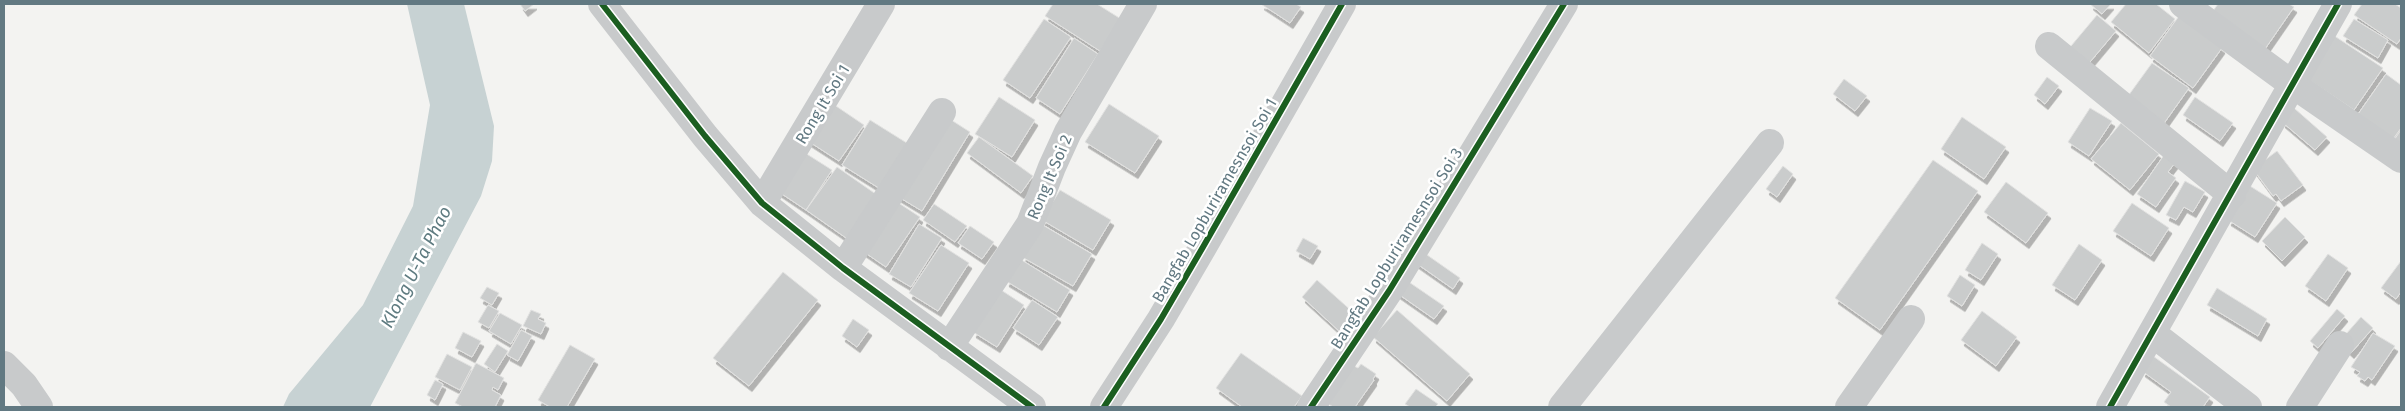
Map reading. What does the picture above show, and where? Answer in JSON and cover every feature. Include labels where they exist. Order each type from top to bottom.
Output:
[{"type":"street","points":[[602,4],[705,136],[762,203],[843,268],[1032,407]]},
{"type":"street","name":"Rong It Soi 1","points":[[762,203],[881,4]]},
{"type":"street","name":"Rong It Soi 2","points":[[949,347],[1030,224],[1068,132],[1143,4]]},
{"type":"street","name":"Bangfab Lopburiramesnsoi Soi 1","points":[[1104,407],[1161,319],[1342,4]]},
{"type":"street","name":"Bangfab Lopburiramesnsoi Soi 3","points":[[1311,407],[1389,291],[1564,4]]},
{"type":"street","points":[[2183,4],[2292,84],[2401,159]]},
{"type":"street","points":[[2110,407],[2232,195],[2338,4]]},
{"type":"street","points":[[2049,46],[2232,195]]},
{"type":"street","points":[[843,268],[942,112]]},
{"type":"street","points":[[1562,407],[1770,142]]},
{"type":"street","points":[[1849,407],[1911,319]]},
{"type":"street","points":[[2152,333],[2248,407]]},
{"type":"street","points":[[2300,407],[2340,344]]},
{"type":"street","points":[[4,365],[24,384],[39,407]]},
{"type":"water","name":"Klong U-Ta Phao","points":[[407,4],[464,4],[494,126],[492,161],[481,196],[370,407],[283,407],[289,394],[363,305],[413,206],[430,105]]},
{"type":"building","points":[[520,4],[534,4],[525,11]]},
{"type":"building","points":[[1053,4],[1097,4],[1121,19],[1100,51],[1045,16]]},
{"type":"building","points":[[1261,4],[1296,4],[1301,7],[1290,23]]},
{"type":"building","points":[[2090,4],[2111,4],[2102,14]]},
{"type":"building","points":[[2126,4],[2156,4],[2175,19],[2149,53],[2111,22]]},
{"type":"building","points":[[2218,4],[2289,4],[2294,7],[2265,49],[2213,11]]},
{"type":"building","points":[[2362,4],[2395,4],[2401,8],[2401,38],[2397,44],[2354,15]]},
{"type":"building","points":[[2097,15],[2116,31],[2085,68],[2066,52]]},
{"type":"building","points":[[2179,16],[2222,48],[2193,88],[2150,56]]},
{"type":"building","points":[[1044,19],[1071,37],[1030,98],[1003,80]]},
{"type":"building","points":[[2354,19],[2388,40],[2378,58],[2343,36]]},
{"type":"building","points":[[2333,35],[2383,68],[2354,110],[2305,77]]},
{"type":"building","points":[[1074,38],[1098,54],[1060,114],[1036,98]]},
{"type":"building","points":[[2152,63],[2189,88],[2160,129],[2123,103]]},
{"type":"building","points":[[2386,74],[2401,85],[2401,128],[2391,142],[2356,117]]},
{"type":"building","points":[[2047,77],[2059,86],[2045,104],[2034,95]]},
{"type":"building","points":[[1844,79],[1867,96],[1855,111],[1833,94]]},
{"type":"building","points":[[999,97],[1035,120],[1012,157],[975,134]]},
{"type":"building","points":[[2195,97],[2233,123],[2220,141],[2183,115]]},
{"type":"building","points":[[833,104],[864,125],[839,161],[808,141]]},
{"type":"building","points":[[1109,104],[1159,136],[1135,173],[1085,142]]},
{"type":"building","points":[[2090,108],[2112,121],[2089,156],[2068,142]]},
{"type":"building","points":[[2294,108],[2327,137],[2315,150],[2282,122]]},
{"type":"building","points":[[945,116],[970,132],[922,211],[897,196]]},
{"type":"building","points":[[1962,117],[2006,147],[1984,179],[1941,149]]},
{"type":"building","points":[[870,120],[910,145],[882,190],[842,165]]},
{"type":"building","points":[[2121,123],[2159,154],[2130,190],[2091,159]]},
{"type":"building","points":[[2401,130],[2401,149],[2392,143]]},
{"type":"building","points":[[979,137],[1033,176],[1021,193],[967,153]]},
{"type":"building","points":[[802,151],[832,170],[806,210],[776,190]]},
{"type":"building","points":[[2277,151],[2303,185],[2281,201],[2276,194],[2273,196],[2253,169]]},
{"type":"building","points":[[2164,155],[2175,163],[2168,172],[2176,178],[2156,207],[2137,194]]},
{"type":"building","points":[[1933,160],[1978,191],[1880,330],[1835,298]]},
{"type":"building","points":[[1783,166],[1793,174],[1777,197],[1766,189]]},
{"type":"building","points":[[837,167],[880,197],[849,240],[806,210]]},
{"type":"building","points":[[2185,181],[2205,192],[2193,212],[2184,207],[2176,220],[2166,215]]},
{"type":"building","points":[[2006,182],[2048,213],[2026,243],[1984,212]]},
{"type":"building","points":[[2250,186],[2277,203],[2255,237],[2228,220]]},
{"type":"building","points":[[1060,190],[1111,220],[1093,250],[1042,220]]},
{"type":"building","points":[[894,200],[920,217],[886,267],[861,250]]},
{"type":"building","points":[[2132,203],[2169,228],[2151,256],[2113,231]]},
{"type":"building","points":[[934,204],[967,226],[955,242],[923,220]]},
{"type":"building","points":[[2285,217],[2305,237],[2282,261],[2262,241]]},
{"type":"building","points":[[919,224],[942,238],[911,287],[889,274]]},
{"type":"building","points":[[1041,224],[1092,254],[1073,286],[1022,257]]},
{"type":"building","points":[[970,226],[994,242],[982,259],[958,243]]},
{"type":"building","points":[[1303,238],[1318,246],[1310,259],[1296,251]]},
{"type":"building","points":[[1982,243],[1998,254],[1981,280],[1965,270]]},
{"type":"building","points":[[2079,244],[2102,260],[2075,300],[2052,285]]},
{"type":"building","points":[[941,245],[969,263],[938,311],[909,293]]},
{"type":"building","points":[[1420,250],[1460,278],[1453,289],[1413,261]]},
{"type":"building","points":[[2328,254],[2348,268],[2326,301],[2305,286]]},
{"type":"building","points":[[1020,259],[1070,290],[1057,312],[1006,281]]},
{"type":"building","points":[[2401,261],[2401,292],[2396,299],[2381,288]]},
{"type":"building","points":[[783,272],[818,300],[749,386],[713,358]]},
{"type":"building","points":[[1960,275],[1975,285],[1962,306],[1947,296]]},
{"type":"building","points":[[1403,278],[1444,306],[1434,319],[1394,291]]},
{"type":"building","points":[[1317,280],[1355,314],[1339,331],[1302,297]]},
{"type":"building","points":[[487,287],[499,293],[492,305],[480,298]]},
{"type":"building","points":[[2217,288],[2267,319],[2258,336],[2207,305]]},
{"type":"building","points":[[1001,290],[1024,305],[997,347],[973,332]]},
{"type":"building","points":[[1032,300],[1058,317],[1039,345],[1013,328]]},
{"type":"building","points":[[488,305],[499,311],[489,328],[478,322]]},
{"type":"building","points":[[2337,309],[2345,316],[2318,348],[2310,341]]},
{"type":"building","points":[[531,310],[541,314],[538,319],[546,323],[541,334],[523,326]]},
{"type":"building","points":[[1397,310],[1470,374],[1447,401],[1373,337]]},
{"type":"building","points":[[1982,311],[2017,337],[1996,366],[1961,340]]},
{"type":"building","points":[[500,313],[522,325],[511,344],[489,331]]},
{"type":"building","points":[[2361,317],[2373,328],[2351,353],[2339,342]]},
{"type":"building","points":[[853,319],[869,330],[857,347],[842,336]]},
{"type":"building","points":[[521,330],[532,336],[518,361],[507,355]]},
{"type":"building","points":[[463,332],[481,341],[472,357],[455,348]]},
{"type":"building","points":[[2373,333],[2395,346],[2372,380],[2368,377],[2365,381],[2357,376],[2360,372],[2351,367]]},
{"type":"building","points":[[497,344],[508,351],[495,372],[484,364]]},
{"type":"building","points":[[570,345],[595,359],[567,407],[550,407],[538,400]]},
{"type":"building","points":[[1241,353],[1302,396],[1294,407],[1242,407],[1216,388]]},
{"type":"building","points":[[447,354],[472,367],[460,390],[435,377]]},
{"type":"building","points":[[2153,356],[2210,397],[2203,407],[2171,407],[2164,402],[2171,392],[2142,371]]},
{"type":"building","points":[[476,363],[504,378],[498,390],[493,387],[492,390],[501,395],[495,407],[463,407],[455,403]]},
{"type":"building","points":[[1361,364],[1376,374],[1374,380],[1355,407],[1333,407],[1327,403],[1354,366],[1358,368]]},
{"type":"building","points":[[435,380],[443,384],[435,400],[427,395]]},
{"type":"building","points":[[1416,389],[1438,404],[1435,407],[1410,407],[1405,404]]},
{"type":"cycle path","points":[[602,4],[705,136],[762,203],[843,268],[1032,407]]},
{"type":"cycle path","points":[[1104,407],[1161,319],[1342,4]]},
{"type":"cycle path","points":[[1311,407],[1389,291],[1564,4]]},
{"type":"cycle path","points":[[2110,407],[2338,4]]}]
